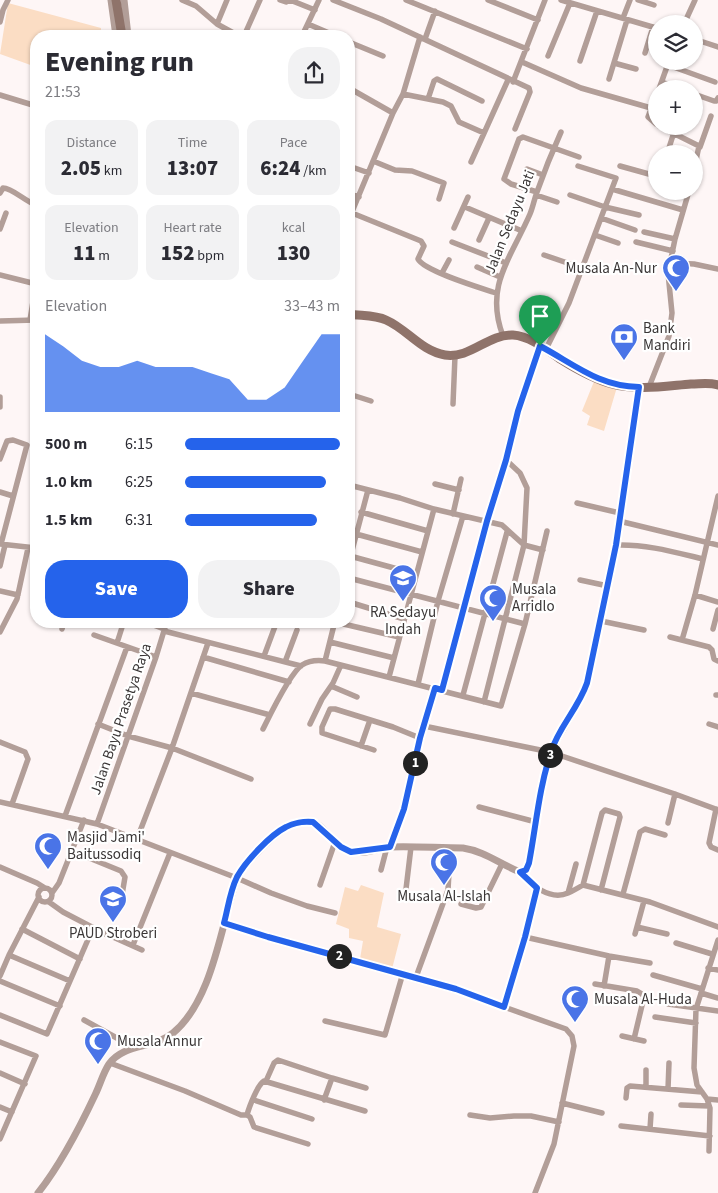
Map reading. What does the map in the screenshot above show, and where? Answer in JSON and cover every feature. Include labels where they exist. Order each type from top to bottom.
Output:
[{"type":"main road","points":[[116,0],[121,30]]},
{"type":"main road","points":[[355,315],[387,320],[432,351],[455,356],[503,336],[515,335],[521,336],[575,368],[605,382],[624,386],[644,387],[704,383],[718,385]]},
{"type":"street","points":[[0,22],[1,10],[8,0]]},
{"type":"street","points":[[111,0],[115,30]]},
{"type":"street","points":[[124,0],[127,30]]},
{"type":"street","points":[[182,0],[196,6],[217,24],[228,30]]},
{"type":"street","points":[[217,24],[227,0]]},
{"type":"street","points":[[247,30],[260,0]]},
{"type":"street","points":[[280,0],[286,2],[290,0],[314,10]]},
{"type":"street","points":[[305,30],[319,0]]},
{"type":"street","points":[[333,0],[423,38],[529,88],[530,92],[515,129]]},
{"type":"street","points":[[406,0],[435,10],[527,49]]},
{"type":"street","points":[[488,0],[538,20]]},
{"type":"street","points":[[471,162],[484,133],[522,62],[545,0]]},
{"type":"street","points":[[561,0],[648,25]]},
{"type":"street","points":[[609,79],[630,0]]},
{"type":"street","points":[[638,0],[654,5]]},
{"type":"street","points":[[688,15],[695,0]]},
{"type":"street","points":[[548,56],[570,4]]},
{"type":"street","points":[[355,205],[393,113],[403,94],[435,10]]},
{"type":"street","points":[[580,61],[596,11]]},
{"type":"street","points":[[308,24],[322,30]]},
{"type":"street","points":[[703,42],[718,47]]},
{"type":"street","points":[[355,45],[382,56]]},
{"type":"street","points":[[645,53],[648,45]]},
{"type":"street","points":[[522,62],[581,88],[648,106]]},
{"type":"street","points":[[614,63],[636,69]]},
{"type":"street","points":[[685,70],[715,82]]},
{"type":"street","points":[[428,99],[434,81],[437,79],[482,101]]},
{"type":"street","points":[[355,91],[393,113]]},
{"type":"street","points":[[403,94],[443,102],[452,106],[459,122],[484,133]]},
{"type":"street","points":[[0,95],[30,104]]},
{"type":"street","points":[[703,97],[714,101],[718,98]]},
{"type":"street","points":[[701,145],[711,116]]},
{"type":"street","name":"Jalan Sedayu Jati","points":[[503,336],[498,323],[495,300],[500,277],[522,231],[561,132]]},
{"type":"street","points":[[675,135],[696,145]]},
{"type":"street","points":[[556,202],[505,181],[504,177],[521,137],[579,157]]},
{"type":"street","points":[[373,161],[395,170],[412,171],[444,183],[439,199]]},
{"type":"street","points":[[442,690],[518,411],[543,348],[569,303],[615,182],[616,178],[578,166]]},
{"type":"street","points":[[620,166],[648,174]]},
{"type":"street","points":[[355,168],[369,173]]},
{"type":"street","points":[[527,169],[543,175]]},
{"type":"street","points":[[0,193],[3,188],[8,188],[30,202]]},
{"type":"street","points":[[612,189],[683,210]]},
{"type":"street","points":[[570,195],[605,207],[639,215]]},
{"type":"street","points":[[355,196],[359,197]]},
{"type":"street","points":[[454,228],[465,207],[468,196]]},
{"type":"street","points":[[520,872],[526,870],[529,863],[550,752],[584,691],[608,586],[644,387],[669,336],[672,305],[668,278],[675,239],[686,200]]},
{"type":"street","points":[[465,207],[522,231]]},
{"type":"street","points":[[0,229],[6,213]]},
{"type":"street","points":[[355,218],[421,241],[424,246],[418,261],[442,273],[496,293]]},
{"type":"street","points":[[479,240],[489,218]]},
{"type":"street","points":[[601,218],[635,230]]},
{"type":"street","points":[[644,232],[675,239]]},
{"type":"street","points":[[595,235],[618,242]]},
{"type":"street","points":[[452,242],[506,263]]},
{"type":"street","points":[[636,242],[673,251]]},
{"type":"street","points":[[544,254],[582,268]]},
{"type":"street","points":[[442,273],[449,260]]},
{"type":"street","points":[[671,263],[694,264],[718,269]]},
{"type":"street","points":[[477,267],[500,277]]},
{"type":"street","points":[[0,275],[30,282]]},
{"type":"street","points":[[0,321],[30,320]]},
{"type":"street","points":[[453,404],[455,356]]},
{"type":"street","points":[[355,396],[371,401]]},
{"type":"street","points":[[0,397],[0,407]]},
{"type":"street","points":[[0,459],[1,451],[6,441],[27,445],[2,544],[0,566]]},
{"type":"street","points":[[484,702],[524,545],[527,488],[520,473],[506,460]]},
{"type":"street","points":[[453,514],[460,479]]},
{"type":"street","points":[[436,484],[459,490]]},
{"type":"street","points":[[355,487],[453,514],[502,525],[507,532],[524,545],[543,550]]},
{"type":"street","points":[[355,538],[368,490]]},
{"type":"street","points":[[0,492],[13,496]]},
{"type":"street","points":[[682,640],[696,595],[718,496]]},
{"type":"street","points":[[577,502],[620,517],[718,545]]},
{"type":"street","points":[[389,677],[434,509]]},
{"type":"street","points":[[362,512],[428,531]]},
{"type":"street","points":[[418,684],[438,602],[463,516]]},
{"type":"street","points":[[263,729],[289,682],[301,666],[310,661],[325,661],[501,706],[525,624],[547,531]]},
{"type":"street","points":[[463,696],[507,532]]},
{"type":"street","points":[[356,534],[422,552]]},
{"type":"street","points":[[0,632],[16,602],[28,548],[2,544]]},
{"type":"street","points":[[616,545],[657,548],[703,559]]},
{"type":"street","points":[[355,560],[416,574]]},
{"type":"street","points":[[355,580],[525,624]]},
{"type":"street","points":[[580,580],[608,586]]},
{"type":"street","points":[[0,591],[18,595]]},
{"type":"street","points":[[696,595],[718,602]]},
{"type":"street","points":[[355,604],[404,619]]},
{"type":"street","points":[[713,629],[718,610]]},
{"type":"street","points":[[600,620],[644,630]]},
{"type":"street","points":[[355,627],[399,637]]},
{"type":"street","points":[[117,643],[122,628]]},
{"type":"street","points":[[159,628],[208,643],[301,666]]},
{"type":"street","points":[[264,656],[274,628]]},
{"type":"street","points":[[325,661],[334,628]]},
{"type":"street","name":"Jalan Bayu Prasetya Raya","points":[[97,824],[164,630]]},
{"type":"street","points":[[286,662],[297,630]]},
{"type":"street","points":[[94,634],[156,657]]},
{"type":"street","points":[[670,637],[709,647],[712,650],[714,659],[718,660]]},
{"type":"street","points":[[330,642],[394,658]]},
{"type":"street","points":[[137,839],[172,748],[208,643]]},
{"type":"street","points":[[65,816],[127,646]]},
{"type":"street","points":[[203,657],[289,682]]},
{"type":"street","points":[[310,724],[341,666]]},
{"type":"street","points":[[331,686],[357,697]]},
{"type":"street","points":[[381,870],[404,809],[420,738],[435,688]]},
{"type":"street","points":[[191,693],[270,714]]},
{"type":"street","points":[[374,750],[322,733],[324,721],[331,709],[393,727],[420,738]]},
{"type":"street","points":[[361,746],[370,720]]},
{"type":"street","points":[[98,724],[128,736],[172,748],[251,778]]},
{"type":"street","points":[[709,724],[718,726]]},
{"type":"street","points":[[424,726],[550,752],[717,809],[709,843],[711,847],[718,850]]},
{"type":"street","points":[[0,742],[25,752],[28,759],[12,804]]},
{"type":"street","points":[[668,823],[675,794]]},
{"type":"street","points":[[0,802],[97,824],[307,906],[334,913]]},
{"type":"street","points":[[479,807],[536,822]]},
{"type":"street","points":[[39,1193],[56,1168],[110,1063],[121,1053],[168,1037],[175,1032],[191,1012],[208,981],[237,878],[244,867],[263,846],[286,827],[313,822],[335,842],[354,853],[389,847],[474,850],[520,872],[537,888],[551,894],[568,894],[583,885],[602,813],[605,810],[619,815],[620,818],[601,890]]},
{"type":"street","points":[[49,902],[52,898],[52,893],[59,883],[84,820]]},
{"type":"street","points":[[623,894],[640,832],[645,829],[665,836]]},
{"type":"street","points":[[320,885],[335,842]]},
{"type":"street","points":[[406,889],[411,847]]},
{"type":"street","points":[[416,977],[448,890],[447,848]]},
{"type":"street","points":[[72,851],[121,871],[125,877],[122,895]]},
{"type":"street","points":[[133,945],[170,853]]},
{"type":"street","points":[[461,904],[476,908],[481,907],[502,864]]},
{"type":"street","points":[[568,894],[576,864]]},
{"type":"street","points":[[0,867],[49,889],[52,893]]},
{"type":"street","points":[[583,885],[644,900],[718,927]]},
{"type":"street","points":[[0,976],[41,890],[44,888]]},
{"type":"street","points":[[504,1007],[525,937],[537,888]]},
{"type":"street","points":[[39,897],[44,902],[49,902],[93,928],[142,950]]},
{"type":"street","points":[[644,900],[636,930],[667,934]]},
{"type":"street","points":[[224,923],[456,989],[566,1030],[572,1036],[574,1046],[554,1144],[535,1193]]},
{"type":"street","points":[[0,1014],[47,1034],[93,928]]},
{"type":"street","points":[[22,929],[80,959]]},
{"type":"street","points":[[525,937],[609,956],[650,962]]},
{"type":"street","points":[[709,1151],[710,1107],[694,1076],[696,1009],[718,940]]},
{"type":"street","points":[[676,943],[712,954]]},
{"type":"street","points":[[9,954],[70,981]]},
{"type":"street","points":[[604,986],[609,956]]},
{"type":"street","points":[[708,968],[718,970]]},
{"type":"street","points":[[325,1021],[385,1035],[403,973]]},
{"type":"street","points":[[653,975],[718,998]]},
{"type":"street","points":[[0,981],[60,1006]]},
{"type":"street","points":[[595,984],[637,991],[642,994],[644,997],[634,1039]]},
{"type":"street","points":[[668,1004],[718,1011]]},
{"type":"street","points":[[655,1017],[696,1023]]},
{"type":"street","points":[[84,1020],[135,1048]]},
{"type":"street","points":[[622,1036],[644,1041]]},
{"type":"street","points":[[0,1042],[39,1057],[0,1139]]},
{"type":"street","points":[[266,1081],[274,1063],[278,1060],[366,1088]]},
{"type":"street","points":[[110,1063],[185,1091],[241,1115],[246,1115],[250,1117],[254,1127],[308,1144]]},
{"type":"street","points":[[668,1089],[669,1063]]},
{"type":"street","points":[[646,1070],[646,1087]]},
{"type":"street","points":[[0,1073],[25,1084]]},
{"type":"street","points":[[324,1100],[332,1078]]},
{"type":"street","points":[[246,1115],[262,1081],[365,1111]]},
{"type":"street","points":[[626,1098],[628,1086],[702,1092]]},
{"type":"street","points":[[707,1099],[718,1100]]},
{"type":"street","points":[[254,1100],[312,1119]]},
{"type":"street","points":[[562,1103],[602,1113]]},
{"type":"street","points":[[681,1105],[718,1109]]},
{"type":"street","points":[[0,1107],[12,1112]]},
{"type":"street","points":[[650,1129],[651,1114]]},
{"type":"street","points":[[470,1115],[490,1118],[531,1116],[558,1122]]},
{"type":"street","points":[[621,1126],[710,1136]]},
{"type":"shaded area","points":[[8,3],[101,28],[101,30],[30,30],[30,65],[0,54]]},
{"type":"shaded area","points":[[595,379],[617,387],[604,431],[587,425],[590,416],[582,411]]},
{"type":"shaded area","points":[[361,885],[384,893],[377,927],[401,934],[392,969],[360,959],[363,941],[349,938],[349,929],[336,924],[345,887],[358,891]]},
{"type":"place","name":"Musala An-Nur","points":[[676,292]]},
{"type":"place","name":"Bank Mandiri","points":[[624,361]]},
{"type":"place","name":"RA Sedayu Indah","points":[[403,602]]},
{"type":"place","name":"Musala Arridlo","points":[[493,622]]},
{"type":"place","name":"Masjid Jami' Baitussodiq","points":[[48,870]]},
{"type":"place","name":"Musala Al-Islah","points":[[444,886]]},
{"type":"place","name":"PAUD Stroberi","points":[[113,923]]},
{"type":"place","name":"Musala Al-Huda","points":[[575,1023]]},
{"type":"place","name":"Musala Annur","points":[[98,1065]]},
{"type":"route","points":[[540,346],[575,368],[597,379],[614,384],[639,387],[616,545],[587,683],[580,700],[550,752],[529,863],[526,870],[520,872],[537,888],[525,937],[504,1007],[456,989],[416,977],[268,937],[224,923],[230,897],[237,878],[244,867],[273,836],[286,827],[299,823],[313,822],[341,847],[354,853],[390,847],[404,809],[420,738],[435,688],[442,690],[487,521],[511,443],[518,411],[540,346]]}]
